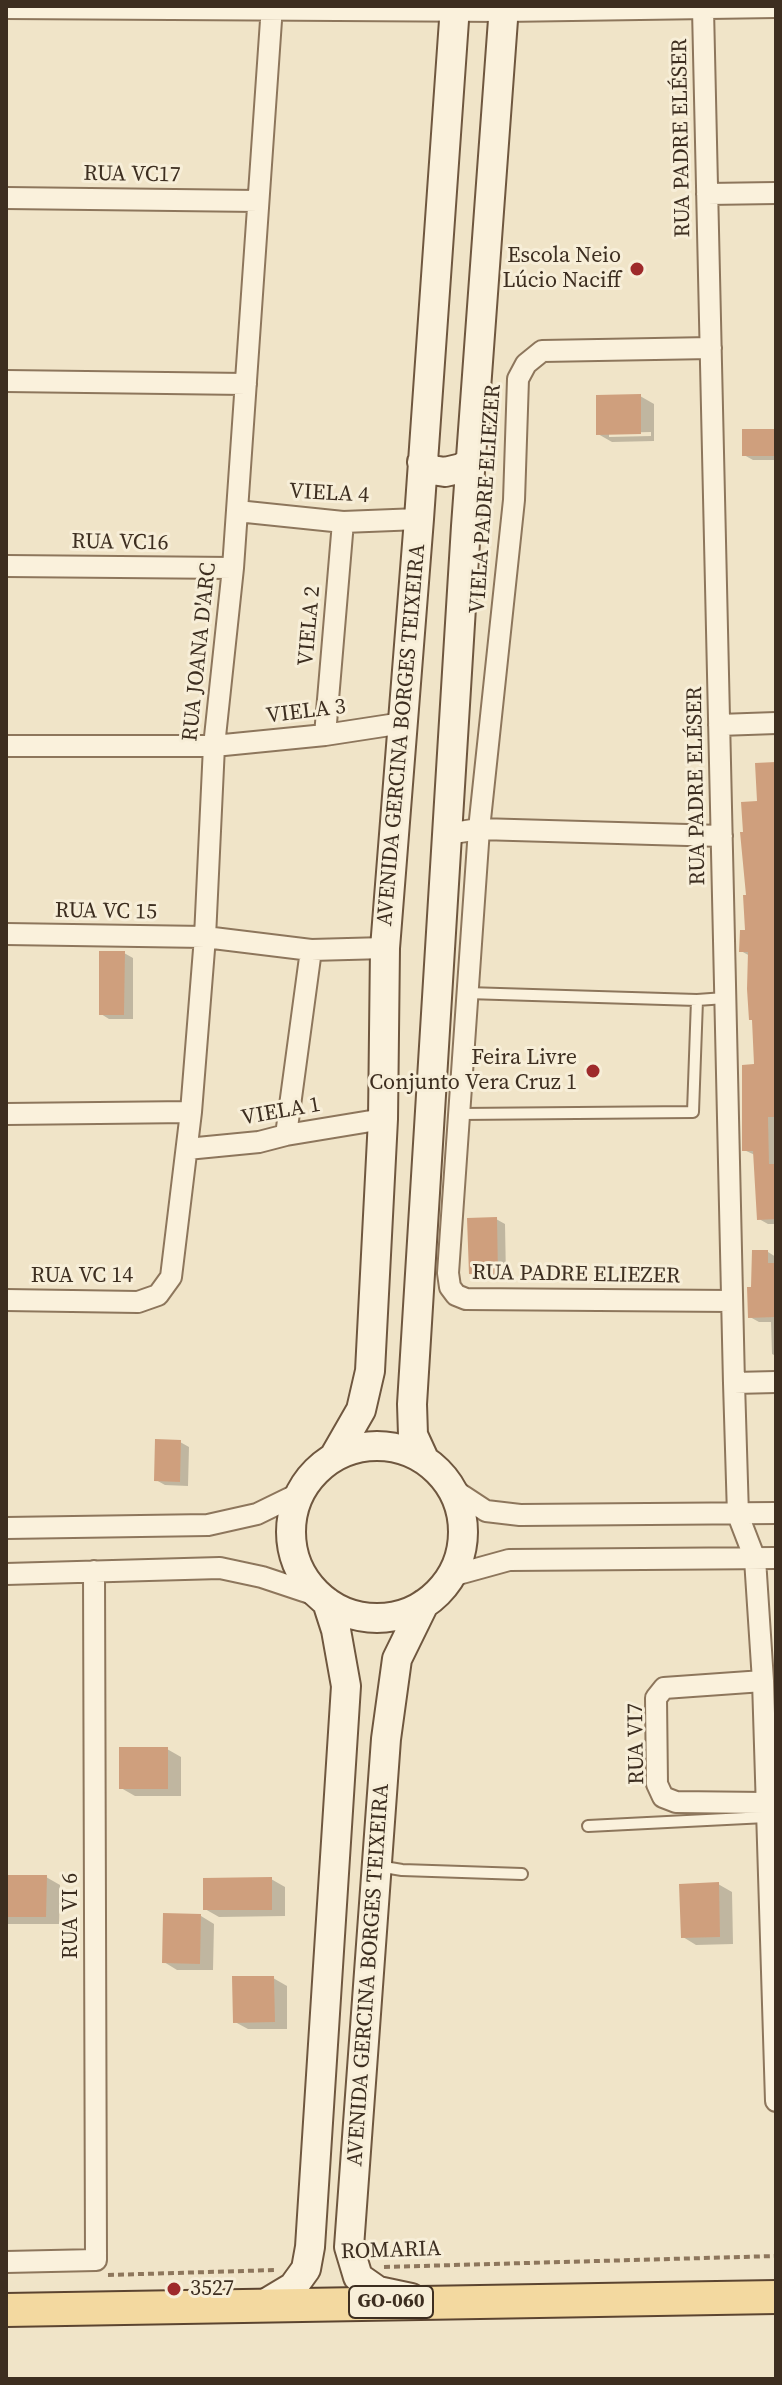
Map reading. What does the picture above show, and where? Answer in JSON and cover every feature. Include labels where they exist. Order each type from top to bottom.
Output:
[{"type":"main road","name":"AVENIDA GERCINA BORGES TEIXEIRA","points":[[334,1457],[361,1410],[370,1371],[383,1119],[385,948],[455,8]]},
{"type":"main road","name":"AVENIDA GERCINA BORGES TEIXEIRA","points":[[424,1459],[413,1435],[412,1404],[466,526],[504,9]]},
{"type":"main road","points":[[422,462],[432,470],[445,472],[462,468],[472,460]]},
{"type":"main road","points":[[419,519],[443,509],[453,512],[466,526]]},
{"type":"main road","points":[[380,1445],[403,1449],[424,1459],[451,1488],[460,1509],[463,1532],[460,1555],[451,1576],[424,1604],[401,1614],[375,1618],[350,1614],[323,1599],[301,1575],[291,1549],[291,1521],[298,1494],[313,1473],[334,1457],[356,1448],[380,1445]]},
{"type":"main road","name":"AVENIDA GERCINA BORGES TEIXEIRA","points":[[306,2269],[310,2247],[346,1686],[336,1630],[323,1599]]},
{"type":"main road","name":"AVENIDA GERCINA BORGES TEIXEIRA","points":[[354,2267],[349,2247],[386,1739],[397,1659],[424,1604]]},
{"type":"main road","points":[[354,2267],[358,2277],[378,2291],[427,2302]]},
{"type":"main road","points":[[263,2305],[293,2287],[306,2269]]},
{"type":"main road","name":"GO-060","points":[[6,2310],[776,2297]]},
{"type":"street","name":"RUA JOANA D'ARC","points":[[158,1295],[171,1277],[191,1112],[205,937],[214,746],[233,568],[272,7]]},
{"type":"street","points":[[6,8],[776,7]]},
{"type":"street","name":"RUA PADRE ELÉSER","points":[[703,9],[738,1515],[766,1558]]},
{"type":"street","points":[[707,194],[776,193]]},
{"type":"street","name":"RUA VC17","points":[[6,198],[258,201]]},
{"type":"street","name":"VIELA PADRE ELIEZER","points":[[479,829],[514,500],[518,379],[526,364],[542,351],[711,348]]},
{"type":"street","points":[[6,381],[246,384]]},
{"type":"street","name":"VIELA 4","points":[[237,511],[343,522],[419,519]]},
{"type":"street","name":"VIELA 2","points":[[325,735],[343,522]]},
{"type":"street","name":"RUA VC16","points":[[6,566],[233,568]]},
{"type":"street","name":"VIELA 3","points":[[214,746],[325,735],[403,723]]},
{"type":"street","points":[[719,725],[776,723]]},
{"type":"street","points":[[6,746],[214,746]]},
{"type":"street","points":[[447,834],[479,829],[722,836]]},
{"type":"street","name":"RUA PADRE ELIEZER","points":[[479,829],[448,1273],[450,1287],[456,1295],[466,1299],[732,1301]]},
{"type":"street","name":"RUA VC 15","points":[[6,934],[205,937]]},
{"type":"street","points":[[205,937],[311,950],[385,948]]},
{"type":"street","points":[[286,1135],[311,950]]},
{"type":"street","points":[[6,1114],[191,1112]]},
{"type":"street","name":"VIELA 1","points":[[187,1149],[259,1142],[383,1119]]},
{"type":"street","name":"RUA VC 14","points":[[6,1300],[138,1302],[158,1295]]},
{"type":"street","points":[[734,1383],[776,1382]]},
{"type":"street","points":[[451,1488],[486,1511],[520,1515],[776,1513]]},
{"type":"street","points":[[6,1528],[208,1525],[257,1514],[298,1494]]},
{"type":"street","points":[[451,1576],[509,1560],[766,1558],[763,1681],[765,1810],[776,2101]]},
{"type":"street","points":[[6,1574],[220,1568],[262,1577],[323,1599]]},
{"type":"street","name":"RUA VI 6","points":[[94,1571],[98,2267]]},
{"type":"street","name":"RUA VI7","points":[[763,1681],[664,1688],[656,1698],[657,1784],[663,1797],[676,1802],[765,1810]]},
{"type":"street","points":[[6,2262],[98,2267]]},
{"type":"lane","points":[[467,993],[697,1000],[725,998]]},
{"type":"lane","points":[[460,1114],[693,1112],[697,1000]]},
{"type":"lane","points":[[588,1826],[765,1810]]},
{"type":"lane","points":[[376,1866],[402,1870],[522,1874]]},
{"type":"path","name":"ROMARIA","points":[[354,2267],[776,2256]]},
{"type":"path","points":[[98,2267],[306,2269]]},
{"type":"building","points":[[641,394],[641,434],[596,435],[596,395]]},
{"type":"building","points":[[742,429],[776,429],[776,456],[742,456]]},
{"type":"building","points":[[776,762],[776,1117],[768,1117],[769,1164],[776,1164],[776,1219],[757,1220],[753,1151],[742,1151],[742,1065],[754,1064],[747,989],[748,952],[739,952],[740,930],[745,930],[743,895],[746,895],[740,832],[743,832],[741,802],[757,801],[755,763]]},
{"type":"building","points":[[99,951],[125,951],[124,1015],[99,1015]]},
{"type":"building","points":[[497,1217],[498,1274],[469,1274],[467,1218]]},
{"type":"building","points":[[752,1250],[768,1250],[768,1263],[776,1263],[776,1317],[748,1318],[747,1287],[751,1287]]},
{"type":"building","points":[[155,1439],[181,1440],[180,1482],[154,1481]]},
{"type":"building","points":[[119,1747],[168,1747],[168,1789],[119,1789]]},
{"type":"building","points":[[6,1875],[47,1875],[46,1917],[6,1917]]},
{"type":"building","points":[[272,1877],[272,1910],[203,1910],[203,1878]]},
{"type":"building","points":[[719,1882],[720,1937],[681,1938],[679,1884]]},
{"type":"building","points":[[163,1913],[201,1914],[200,1964],[162,1963]]},
{"type":"building","points":[[232,1976],[274,1976],[275,2022],[233,2023]]},
{"type":"place","name":"Escola Neio Lúcio Naciff","points":[[637,269]]},
{"type":"place","name":"Feira Livre Conjunto Vera Cruz 1","points":[[593,1071]]},
{"type":"place","name":"3527","points":[[174,2289]]}]
